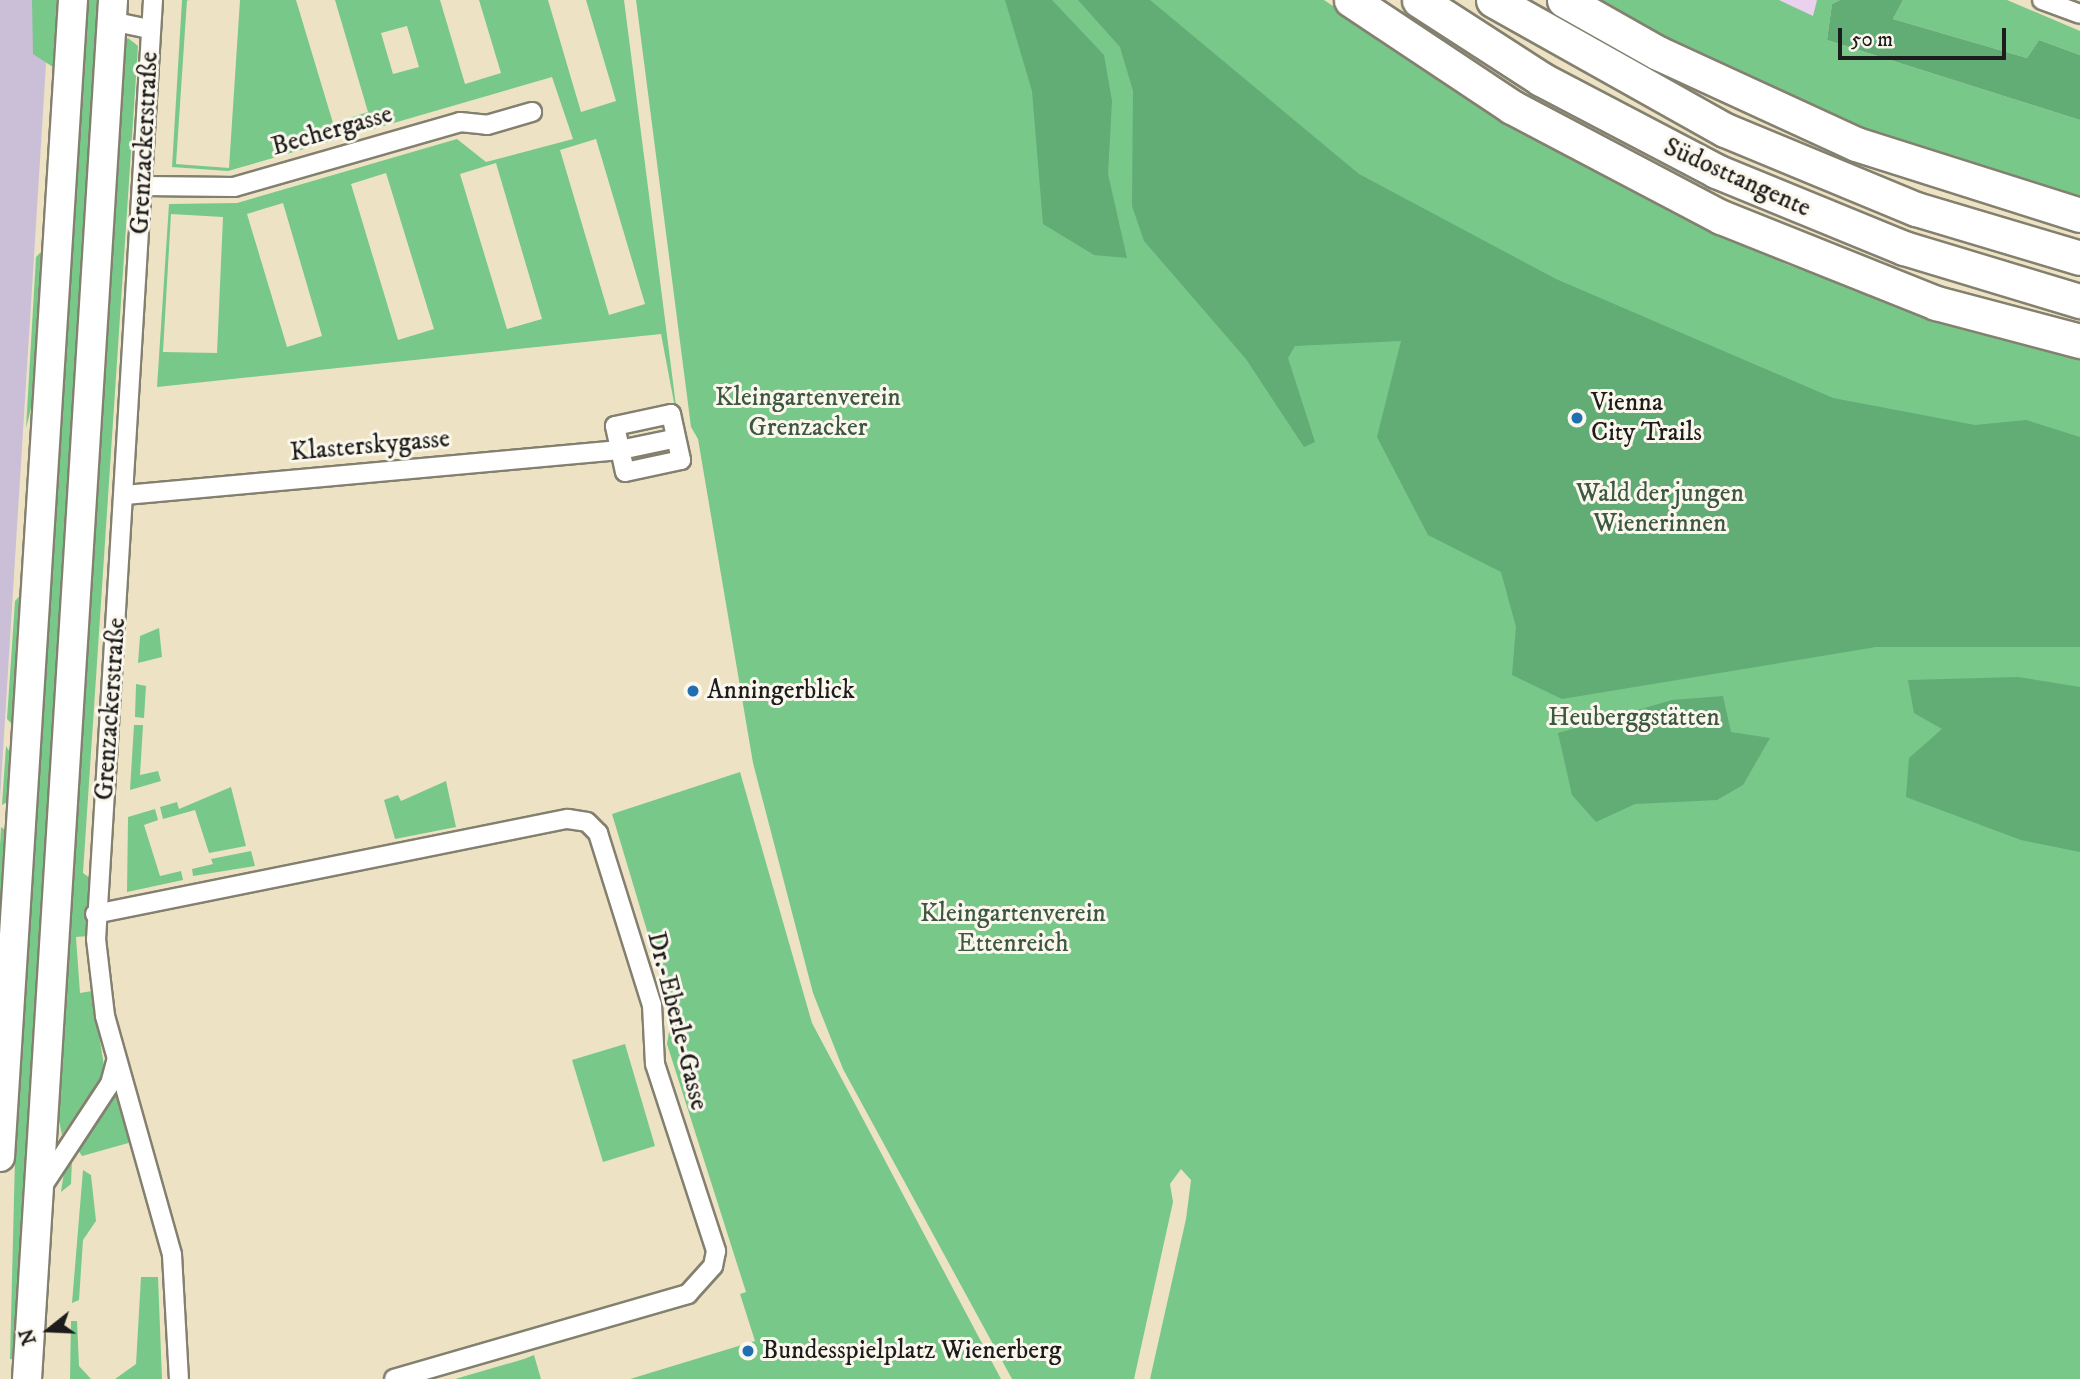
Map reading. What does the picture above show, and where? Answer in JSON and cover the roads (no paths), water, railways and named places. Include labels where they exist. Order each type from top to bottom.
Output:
[{"type":"highway","points":[[1351,0],[1512,107],[1721,217],[1936,303],[2080,341]]},
{"type":"highway","name":"Südosttangente","points":[[1419,0],[1612,119],[1716,171],[1904,248],[2080,301]]},
{"type":"highway","name":"Südosttangente","points":[[1493,0],[1725,130],[1916,209],[2080,258]]},
{"type":"highway","points":[[1564,0],[1671,60],[1856,144],[2080,215]]},
{"type":"main road","points":[[0,1157],[73,0]]},
{"type":"main road","name":"Grenzackerstraße","points":[[27,1379],[42,1187],[112,10]]},
{"type":"street","name":"Grenzackerstraße","points":[[153,0],[125,495],[95,914],[98,976],[116,1060],[172,1255],[179,1379]]},
{"type":"street","points":[[2042,0],[2080,14]]},
{"type":"street","name":"Grenzackerstraße","points":[[112,10],[150,29]]},
{"type":"street","name":"Bechergasse","points":[[144,186],[234,187],[460,122],[487,125],[532,112]]},
{"type":"street","name":"Klasterskygasse","points":[[125,495],[620,450],[668,440]]},
{"type":"street","name":"Dr.-Eberle-Gasse","points":[[95,914],[568,820],[587,822],[598,833],[652,1005],[655,1064],[716,1251],[713,1266],[688,1294],[394,1379]]},
{"type":"street","points":[[42,1187],[110,1084],[116,1060]]},
{"type":"place","name":"Vienna City Trails","points":[[1577,418]]},
{"type":"place","name":"Anningerblick","points":[[693,691]]},
{"type":"place","name":"Bundesspielplatz Wienerberg","points":[[748,1351]]},
{"type":"park label","name":"Kleingartenverein Grenzacker","points":[[808,413]]},
{"type":"park label","name":"Wald der jungen Wienerinnen","points":[[1660,509]]},
{"type":"park label","name":"Heuberggstätten","points":[[1634,718]]},
{"type":"park label","name":"Kleingartenverein Ettenreich","points":[[1013,929]]}]
